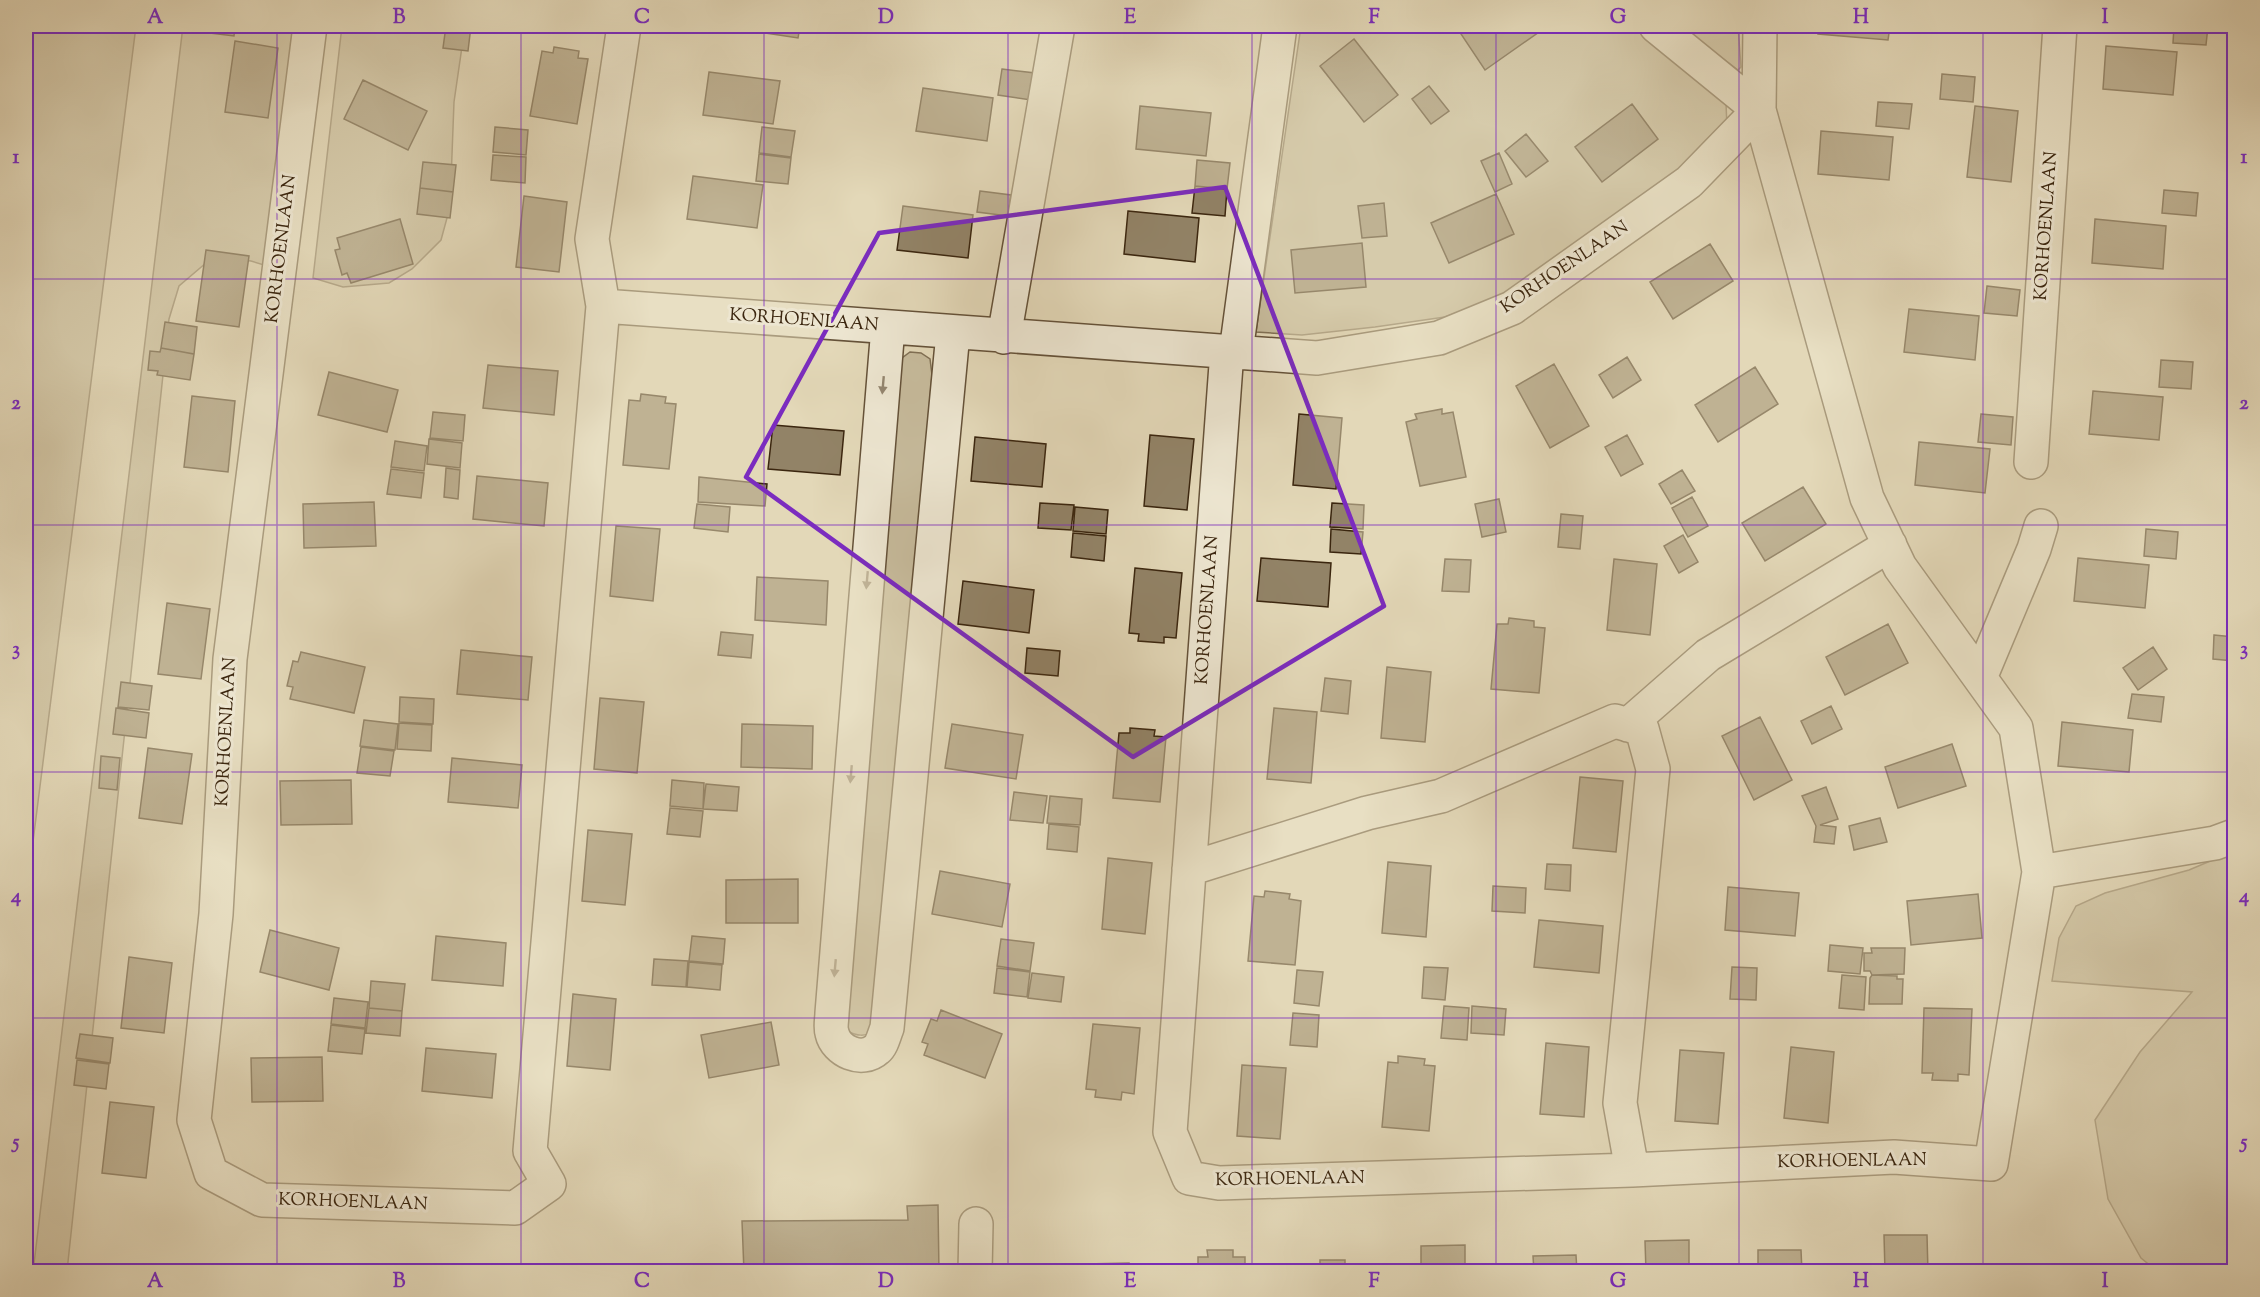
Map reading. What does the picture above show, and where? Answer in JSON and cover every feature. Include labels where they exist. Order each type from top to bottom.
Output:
[{"type":"lane","name":"KORHOENLAAN","points":[[310,26],[230,659],[216,914],[194,1120],[211,1173],[262,1200],[515,1208],[549,1184],[530,1151],[603,306],[592,239],[624,26]]},
{"type":"lane","points":[[1004,337],[1058,26]]},
{"type":"lane","points":[[1232,352],[1280,26]]},
{"type":"lane","points":[[1656,26],[1759,110]]},
{"type":"lane","name":"KORHOENLAAN","points":[[1232,352],[1189,869],[1170,1132],[1189,1178],[1219,1183],[1632,1170],[1894,1157],[1991,1164],[2039,872],[2016,728],[1900,567],[1867,498],[1759,110],[1760,26]]},
{"type":"lane","name":"KORHOENLAAN","points":[[2031,462],[2060,26]]},
{"type":"lane","name":"KORHOENLAAN","points":[[603,306],[1317,358],[1439,338],[1512,308],[1689,182],[1759,110]]},
{"type":"lane","points":[[888,327],[831,1014],[832,1033],[838,1046],[850,1054],[867,1055],[878,1048],[887,1028],[953,333]]},
{"type":"lane","points":[[1980,678],[2034,549],[2041,526]]},
{"type":"lane","points":[[1628,725],[1708,655],[1890,545]]},
{"type":"lane","points":[[1189,869],[1367,813],[1441,796],[1615,721],[1642,729],[1653,769],[1620,1103],[1632,1170]]},
{"type":"lane","points":[[2039,872],[2215,843],[2235,837]]},
{"type":"lane","points":[[975,1224],[975,1272]]},
{"type":"highlighted area","points":[[1225,187],[1384,606],[1133,757],[746,477],[879,233]]},
{"type":"shaded area","points":[[26,26],[136,26],[26,897],[26,162],[28,148],[26,147]]},
{"type":"shaded area","points":[[183,26],[301,26],[274,268],[251,261],[213,257],[179,286],[169,319],[67,1271],[33,1272]]},
{"type":"shaded area","points":[[342,26],[465,26],[454,102],[450,207],[441,240],[412,269],[389,283],[343,287],[313,278]]},
{"type":"shaded area","points":[[1301,26],[1632,26],[1719,93],[1726,103],[1727,128],[1690,164],[1540,274],[1489,301],[1445,317],[1375,327],[1302,335],[1256,332]]},
{"type":"shaded area","points":[[1680,26],[1738,26],[1741,67],[1738,70]]},
{"type":"shaded area","points":[[910,352],[921,353],[930,359],[932,375],[874,1031],[861,1035],[847,1031],[898,372],[902,358]]},
{"type":"shaded area","points":[[2234,851],[2234,1271],[2157,1271],[2141,1258],[2108,1199],[2095,1120],[2140,1052],[2192,992],[2052,981],[2059,938],[2076,906],[2105,893],[2189,870]]},
{"type":"building","points":[[202,26],[235,26],[234,36],[202,32]]},
{"type":"building","points":[[446,26],[471,26],[468,51],[443,48]]},
{"type":"building","points":[[767,26],[800,26],[798,38],[766,33]]},
{"type":"building","points":[[950,26],[1004,26],[1004,33]]},
{"type":"building","points":[[1466,26],[1534,26],[1539,32],[1485,70],[1459,31]]},
{"type":"building","points":[[1819,26],[1890,26],[1888,40],[1818,34]]},
{"type":"building","points":[[2174,26],[2208,26],[2206,45],[2173,43]]},
{"type":"building","points":[[1354,39],[1398,95],[1364,122],[1320,66]]},
{"type":"building","points":[[235,41],[278,48],[268,118],[225,112]]},
{"type":"building","points":[[2106,46],[2177,52],[2173,95],[2103,89]]},
{"type":"building","points":[[554,47],[579,51],[578,58],[588,59],[577,124],[530,116],[542,51],[553,53]]},
{"type":"building","points":[[1002,69],[1035,73],[1031,100],[998,95]]},
{"type":"building","points":[[709,72],[780,81],[773,124],[703,115]]},
{"type":"building","points":[[1942,74],[1975,77],[1973,102],[1940,99]]},
{"type":"building","points":[[363,80],[427,111],[408,150],[344,119]]},
{"type":"building","points":[[1429,86],[1449,111],[1431,124],[1412,99]]},
{"type":"building","points":[[923,88],[993,98],[987,141],[916,131]]},
{"type":"building","points":[[1878,102],[1912,104],[1909,129],[1876,126]]},
{"type":"building","points":[[1632,104],[1658,139],[1602,182],[1575,147]]},
{"type":"building","points":[[1140,106],[1211,113],[1206,156],[1136,149]]},
{"type":"building","points":[[1975,106],[2018,111],[2011,182],[1967,177]]},
{"type":"building","points":[[495,127],[528,130],[526,155],[493,152]]},
{"type":"building","points":[[762,127],[795,131],[791,157],[759,153]]},
{"type":"building","points":[[1821,131],[1893,137],[1889,180],[1818,174]]},
{"type":"building","points":[[1526,134],[1548,161],[1526,177],[1505,151]]},
{"type":"building","points":[[1499,153],[1512,184],[1495,192],[1481,161]]},
{"type":"building","points":[[759,154],[791,158],[788,184],[756,181]]},
{"type":"building","points":[[493,155],[526,157],[525,183],[491,180]]},
{"type":"building","points":[[1197,160],[1230,163],[1227,189],[1195,186]]},
{"type":"building","points":[[423,162],[456,165],[453,192],[420,188]]},
{"type":"building","points":[[693,176],[763,185],[757,228],[687,219]]},
{"type":"building","points":[[1195,186],[1227,189],[1225,216],[1192,213]]},
{"type":"building","points":[[420,188],[453,192],[450,218],[417,214]]},
{"type":"building","points":[[2164,190],[2198,193],[2196,216],[2162,213]]},
{"type":"building","points":[[980,191],[1011,195],[1008,216],[977,212]]},
{"type":"building","points":[[1496,194],[1514,234],[1449,263],[1431,223]]},
{"type":"building","points":[[524,196],[567,202],[559,272],[516,267]]},
{"type":"building","points":[[1384,203],[1387,236],[1362,238],[1358,206]]},
{"type":"building","points":[[903,206],[973,215],[968,258],[897,250]]},
{"type":"building","points":[[1128,211],[1199,218],[1195,262],[1124,254]]},
{"type":"building","points":[[400,219],[413,264],[351,283],[347,273],[342,275],[335,250],[340,249],[337,238]]},
{"type":"building","points":[[2095,219],[2166,226],[2163,269],[2092,263]]},
{"type":"building","points":[[1362,243],[1366,287],[1295,293],[1291,250]]},
{"type":"building","points":[[1710,244],[1733,281],[1673,319],[1650,282]]},
{"type":"building","points":[[206,250],[249,256],[239,327],[196,321]]},
{"type":"building","points":[[1987,286],[2020,290],[2017,316],[1984,313]]},
{"type":"building","points":[[1909,309],[1979,316],[1975,360],[1904,352]]},
{"type":"building","points":[[165,322],[197,327],[194,354],[161,348]]},
{"type":"building","points":[[161,348],[194,354],[190,380],[157,375],[158,371],[148,370],[150,351],[160,352]]},
{"type":"building","points":[[1627,357],[1641,380],[1613,398],[1599,375]]},
{"type":"building","points":[[2161,360],[2193,362],[2191,389],[2159,387]]},
{"type":"building","points":[[1554,364],[1589,426],[1550,448],[1516,386]]},
{"type":"building","points":[[488,365],[558,371],[554,415],[483,408]]},
{"type":"building","points":[[1755,367],[1778,404],[1718,442],[1695,405]]},
{"type":"building","points":[[329,372],[398,390],[387,432],[318,415]]},
{"type":"building","points":[[2093,391],[2163,397],[2159,440],[2089,434]]},
{"type":"building","points":[[641,394],[666,397],[665,403],[676,404],[669,469],[623,465],[629,400],[640,401]]},
{"type":"building","points":[[192,396],[235,401],[228,472],[184,467]]},
{"type":"building","points":[[1442,409],[1442,414],[1453,412],[1466,477],[1420,486],[1406,422],[1417,419],[1415,414]]},
{"type":"building","points":[[433,412],[465,415],[463,441],[430,438]]},
{"type":"building","points":[[1299,414],[1342,418],[1336,489],[1293,485]]},
{"type":"building","points":[[1981,414],[2013,417],[2011,445],[1978,442]]},
{"type":"building","points":[[773,425],[844,431],[840,475],[768,469]]},
{"type":"building","points":[[1150,435],[1194,439],[1187,510],[1144,506]]},
{"type":"building","points":[[1627,435],[1643,464],[1621,476],[1605,447]]},
{"type":"building","points":[[975,437],[1046,444],[1042,487],[971,481]]},
{"type":"building","points":[[429,439],[462,443],[460,468],[427,464]]},
{"type":"building","points":[[395,441],[427,446],[424,471],[391,467]]},
{"type":"building","points":[[1919,442],[1990,449],[1985,493],[1915,485]]},
{"type":"building","points":[[2229,466],[2234,467],[2234,490],[2228,489]]},
{"type":"building","points":[[446,468],[460,470],[458,499],[444,497]]},
{"type":"building","points":[[391,469],[424,473],[421,498],[387,494]]},
{"type":"building","points":[[1682,470],[1695,491],[1671,504],[1659,484]]},
{"type":"building","points":[[477,476],[548,483],[544,526],[473,519]]},
{"type":"building","points":[[699,477],[767,484],[765,506],[698,502]]},
{"type":"building","points":[[1803,487],[1826,524],[1765,561],[1742,523]]},
{"type":"building","points":[[1692,497],[1708,526],[1688,537],[1672,508]]},
{"type":"building","points":[[1499,499],[1506,532],[1482,537],[1475,504]]},
{"type":"building","points":[[374,502],[376,546],[304,548],[303,504]]},
{"type":"building","points":[[1040,503],[1074,505],[1071,530],[1038,528]]},
{"type":"building","points":[[1332,503],[1364,505],[1363,529],[1330,527]]},
{"type":"building","points":[[697,504],[730,507],[728,532],[694,528]]},
{"type":"building","points":[[1075,507],[1108,510],[1106,534],[1073,531]]},
{"type":"building","points":[[1561,514],[1583,516],[1580,549],[1558,547]]},
{"type":"building","points":[[616,526],[660,529],[653,601],[610,596]]},
{"type":"building","points":[[1331,529],[1363,532],[1361,554],[1330,552]]},
{"type":"building","points":[[2146,529],[2178,532],[2176,559],[2144,556]]},
{"type":"building","points":[[1073,533],[1106,536],[1104,561],[1071,557]]},
{"type":"building","points":[[1683,535],[1698,562],[1679,573],[1664,546]]},
{"type":"building","points":[[1261,558],[1331,563],[1328,607],[1257,601]]},
{"type":"building","points":[[2078,558],[2149,565],[2145,608],[2074,601]]},
{"type":"building","points":[[1445,559],[1471,560],[1469,592],[1442,591]]},
{"type":"building","points":[[1614,559],[1657,564],[1650,635],[1607,630]]},
{"type":"building","points":[[1135,568],[1182,573],[1176,638],[1164,637],[1164,643],[1138,641],[1139,634],[1129,633]]},
{"type":"building","points":[[757,577],[828,581],[826,625],[755,620]]},
{"type":"building","points":[[963,581],[1034,590],[1029,633],[958,624]]},
{"type":"building","points":[[167,603],[210,609],[201,679],[158,674]]},
{"type":"building","points":[[1509,618],[1534,621],[1534,627],[1545,628],[1539,693],[1491,689],[1497,624],[1508,624]]},
{"type":"building","points":[[1888,624],[1908,663],[1845,695],[1826,657]]},
{"type":"building","points":[[721,632],[753,635],[751,658],[718,655]]},
{"type":"building","points":[[2214,635],[2234,637],[2234,661],[2213,659]]},
{"type":"building","points":[[2153,647],[2167,669],[2138,690],[2123,668]]},
{"type":"building","points":[[1027,648],[1060,651],[1058,676],[1025,673]]},
{"type":"building","points":[[461,650],[532,657],[528,700],[457,694]]},
{"type":"building","points":[[301,652],[365,667],[354,713],[290,699],[293,687],[287,686],[293,661],[298,662]]},
{"type":"building","points":[[1387,667],[1431,672],[1425,742],[1381,738]]},
{"type":"building","points":[[1325,678],[1351,681],[1348,714],[1321,711]]},
{"type":"building","points":[[121,682],[152,686],[149,710],[118,707]]},
{"type":"building","points":[[2132,694],[2164,697],[2161,722],[2128,718]]},
{"type":"building","points":[[400,697],[434,699],[433,724],[399,722]]},
{"type":"building","points":[[600,698],[644,702],[637,773],[594,769]]},
{"type":"building","points":[[1831,706],[1842,729],[1812,744],[1801,721]]},
{"type":"building","points":[[116,708],[149,713],[146,738],[113,734]]},
{"type":"building","points":[[1274,708],[1317,712],[1311,783],[1267,779]]},
{"type":"building","points":[[1760,717],[1792,780],[1754,800],[1722,736]]},
{"type":"building","points":[[364,720],[398,724],[395,750],[360,746]]},
{"type":"building","points":[[2062,722],[2133,730],[2129,772],[2058,766]]},
{"type":"building","points":[[399,723],[432,725],[431,751],[397,749]]},
{"type":"building","points":[[742,724],[813,726],[812,769],[741,767]]},
{"type":"building","points":[[952,724],[1023,735],[1016,779],[945,768]]},
{"type":"building","points":[[1130,728],[1155,730],[1154,736],[1166,737],[1160,802],[1113,798],[1119,733],[1130,733]]},
{"type":"building","points":[[1952,744],[1966,786],[1898,808],[1885,767]]},
{"type":"building","points":[[361,747],[394,751],[390,776],[357,773]]},
{"type":"building","points":[[148,748],[192,754],[182,824],[139,818]]},
{"type":"building","points":[[101,756],[120,758],[117,790],[99,788]]},
{"type":"building","points":[[452,758],[522,765],[518,808],[448,802]]},
{"type":"building","points":[[1580,777],[1623,781],[1616,852],[1573,848]]},
{"type":"building","points":[[351,780],[352,824],[281,825],[280,781]]},
{"type":"building","points":[[672,780],[704,783],[703,809],[670,806]]},
{"type":"building","points":[[706,784],[739,787],[737,811],[703,809]]},
{"type":"building","points":[[1826,787],[1838,819],[1820,825],[1836,827],[1834,844],[1814,842],[1816,826],[1802,796]]},
{"type":"building","points":[[1014,792],[1047,796],[1043,823],[1010,820]]},
{"type":"building","points":[[1050,796],[1082,799],[1080,825],[1047,823]]},
{"type":"building","points":[[670,808],[703,811],[700,837],[667,834]]},
{"type":"building","points":[[1880,818],[1887,842],[1854,850],[1849,826]]},
{"type":"building","points":[[1049,824],[1079,827],[1077,852],[1047,849]]},
{"type":"building","points":[[588,830],[632,834],[625,905],[582,901]]},
{"type":"building","points":[[1108,858],[1152,863],[1145,934],[1102,929]]},
{"type":"building","points":[[1388,862],[1431,866],[1426,937],[1382,933]]},
{"type":"building","points":[[1547,864],[1571,865],[1570,891],[1545,889]]},
{"type":"building","points":[[940,871],[1010,884],[1002,927],[932,914]]},
{"type":"building","points":[[798,879],[798,923],[726,923],[726,880]]},
{"type":"building","points":[[1493,886],[1526,888],[1525,913],[1492,911]]},
{"type":"building","points":[[1728,887],[1799,893],[1795,936],[1725,930]]},
{"type":"building","points":[[1265,891],[1290,894],[1289,899],[1301,901],[1295,965],[1248,961],[1254,896],[1264,897]]},
{"type":"building","points":[[1978,894],[1982,938],[1911,945],[1907,901]]},
{"type":"building","points":[[1539,920],[1603,926],[1599,973],[1534,967]]},
{"type":"building","points":[[270,930],[339,948],[329,990],[260,972]]},
{"type":"building","points":[[436,936],[506,943],[503,986],[432,980]]},
{"type":"building","points":[[692,936],[725,939],[723,964],[689,961]]},
{"type":"building","points":[[1001,939],[1034,943],[1030,971],[997,966]]},
{"type":"building","points":[[1830,945],[1863,948],[1860,974],[1828,971]]},
{"type":"building","points":[[1871,948],[1905,948],[1904,974],[1872,975],[1870,971],[1864,971],[1864,953],[1872,953]]},
{"type":"building","points":[[129,957],[172,963],[164,1033],[121,1028]]},
{"type":"building","points":[[654,959],[688,961],[686,987],[652,985]]},
{"type":"building","points":[[689,962],[722,965],[720,990],[687,987]]},
{"type":"building","points":[[1424,967],[1448,968],[1445,1000],[1422,998]]},
{"type":"building","points":[[1732,967],[1757,968],[1756,1000],[1730,999]]},
{"type":"building","points":[[997,968],[1030,972],[1027,997],[994,993]]},
{"type":"building","points":[[1297,970],[1323,972],[1319,1006],[1294,1003]]},
{"type":"building","points":[[1032,973],[1064,977],[1061,1002],[1028,998]]},
{"type":"building","points":[[1842,975],[1866,977],[1864,1010],[1839,1008]]},
{"type":"building","points":[[1872,975],[1897,976],[1897,979],[1903,979],[1902,1004],[1869,1004]]},
{"type":"building","points":[[371,981],[405,984],[402,1011],[369,1008]]},
{"type":"building","points":[[573,994],[616,999],[610,1070],[567,1066]]},
{"type":"building","points":[[334,998],[368,1002],[365,1028],[331,1024]]},
{"type":"building","points":[[1444,1006],[1469,1008],[1467,1040],[1441,1038]]},
{"type":"building","points":[[1472,1006],[1506,1009],[1504,1035],[1471,1033]]},
{"type":"building","points":[[369,1008],[402,1011],[400,1036],[366,1033]]},
{"type":"building","points":[[1924,1008],[1972,1009],[1969,1075],[1958,1074],[1958,1081],[1932,1080],[1933,1073],[1922,1073]]},
{"type":"building","points":[[941,1010],[1002,1034],[985,1078],[924,1055],[928,1044],[922,1042],[931,1019],[937,1021]]},
{"type":"building","points":[[1293,1013],[1319,1015],[1317,1047],[1290,1045]]},
{"type":"building","points":[[771,1022],[779,1065],[709,1078],[701,1035]]},
{"type":"building","points":[[1093,1024],[1140,1028],[1134,1094],[1122,1092],[1121,1100],[1095,1097],[1096,1090],[1086,1089]]},
{"type":"building","points":[[331,1025],[365,1029],[362,1054],[328,1051]]},
{"type":"building","points":[[80,1034],[113,1038],[110,1063],[76,1058]]},
{"type":"building","points":[[1546,1043],[1589,1047],[1584,1117],[1540,1114]]},
{"type":"building","points":[[1791,1047],[1834,1052],[1828,1123],[1784,1118]]},
{"type":"building","points":[[426,1048],[496,1054],[492,1098],[422,1091]]},
{"type":"building","points":[[1680,1050],[1724,1053],[1718,1124],[1675,1121]]},
{"type":"building","points":[[1398,1056],[1425,1059],[1424,1065],[1435,1066],[1429,1131],[1382,1127],[1388,1062],[1398,1063]]},
{"type":"building","points":[[322,1057],[323,1101],[252,1102],[251,1058]]},
{"type":"building","points":[[77,1060],[109,1064],[106,1089],[74,1085]]},
{"type":"building","points":[[1242,1065],[1286,1068],[1280,1139],[1237,1136]]},
{"type":"building","points":[[110,1102],[154,1107],[146,1178],[102,1173]]},
{"type":"building","points":[[938,1205],[939,1272],[744,1272],[742,1221],[908,1220],[907,1206]]},
{"type":"building","points":[[1884,1235],[1927,1235],[1928,1272],[1885,1272]]},
{"type":"building","points":[[1689,1240],[1689,1272],[1646,1272],[1645,1241]]},
{"type":"building","points":[[1465,1245],[1465,1272],[1421,1272],[1421,1246]]},
{"type":"building","points":[[1207,1250],[1233,1250],[1233,1257],[1245,1257],[1245,1272],[1198,1272],[1198,1257],[1208,1257]]},
{"type":"building","points":[[1758,1250],[1801,1250],[1802,1272],[1758,1272]]},
{"type":"building","points":[[1576,1255],[1577,1272],[1534,1272],[1533,1256]]},
{"type":"building","points":[[1320,1260],[1345,1260],[1345,1267],[1356,1267],[1356,1272],[1309,1272],[1309,1267],[1320,1267]]},
{"type":"building","points":[[1129,1263],[1129,1272],[1085,1272],[1085,1264]]},
{"type":"building","points":[[528,1269],[572,1269],[572,1272],[528,1272]]}]
